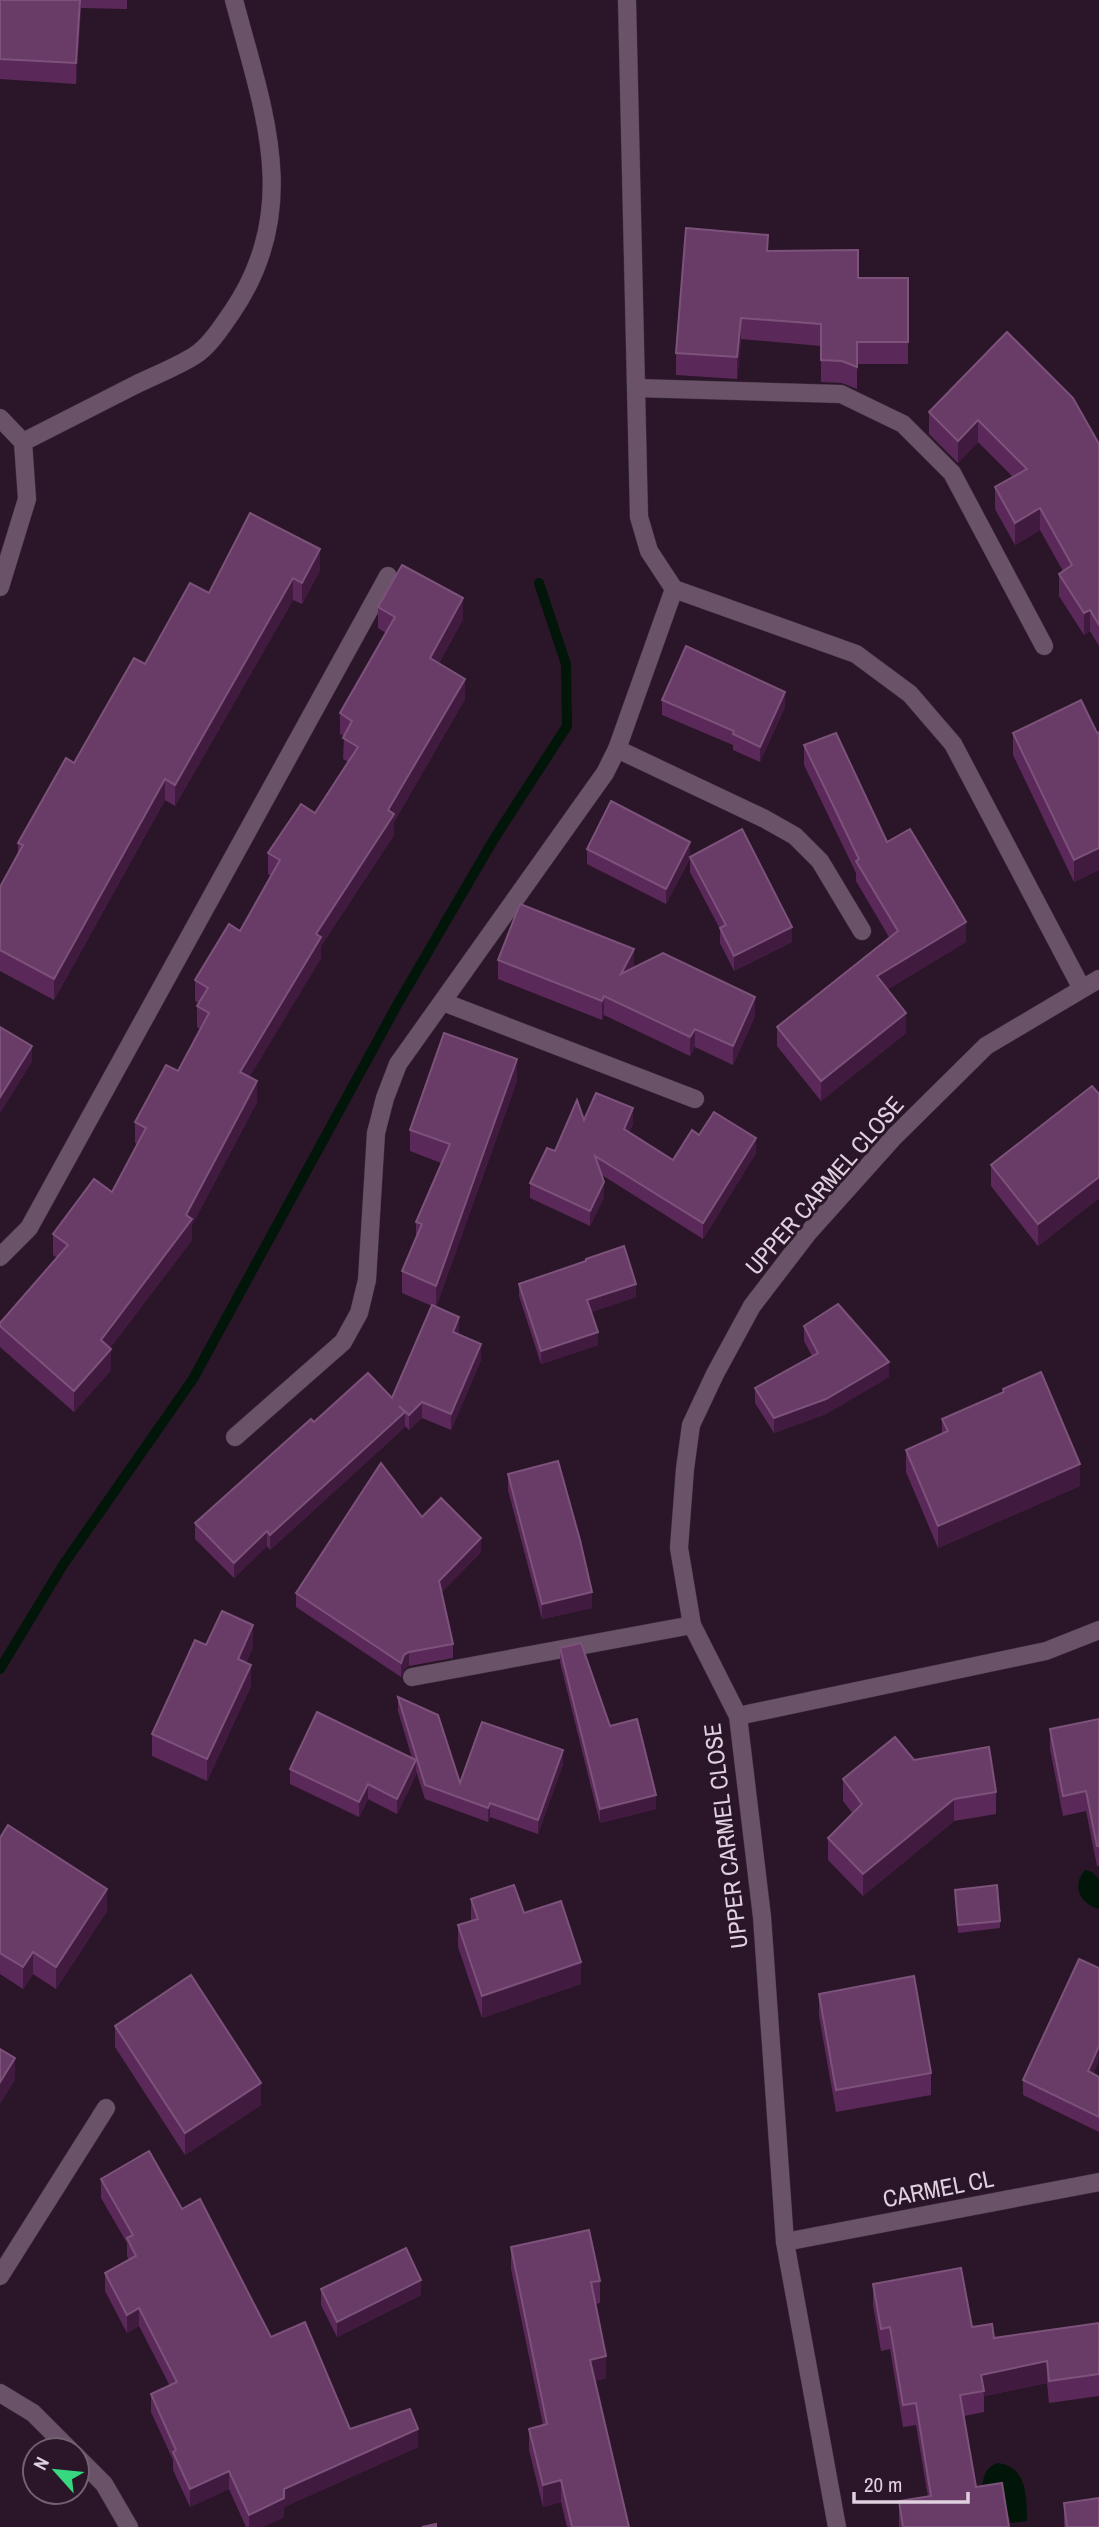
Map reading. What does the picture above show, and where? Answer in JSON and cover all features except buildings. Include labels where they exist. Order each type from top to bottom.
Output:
[{"type":"street","points":[[23,442],[196,355],[219,330],[244,294],[259,262],[269,228],[274,182],[265,118],[234,0]]},
{"type":"street","points":[[627,0],[639,517],[649,551],[674,589],[856,654],[910,694],[953,744],[1081,988]]},
{"type":"street","points":[[636,388],[841,394],[903,424],[952,474],[1044,646]]},
{"type":"street","points":[[0,418],[23,442],[27,499],[0,587]]},
{"type":"street","points":[[0,1257],[29,1228],[388,576]]},
{"type":"street","points":[[235,1437],[343,1342],[359,1312],[367,1280],[376,1133],[398,1064],[605,773],[617,748],[674,589]]},
{"type":"street","points":[[617,748],[765,818],[795,836],[820,861],[862,931]]},
{"type":"street","name":"UPPER CARMEL CLOSE","points":[[837,2527],[785,2242],[762,1917],[738,1716],[692,1625],[679,1548],[691,1425],[752,1306],[808,1233],[885,1146],[986,1046],[1099,979]]},
{"type":"street","points":[[443,1002],[695,1099]]},
{"type":"street","points":[[412,1677],[692,1625]]},
{"type":"street","points":[[738,1716],[1046,1651],[1099,1630]]},
{"type":"street","points":[[0,2276],[106,2108]]},
{"type":"street","name":"CARMEL CL","points":[[785,2242],[1099,2182]]},
{"type":"street","points":[[0,2393],[33,2413],[56,2436]]},
{"type":"street","points":[[91,2471],[104,2484],[129,2527]]},
{"type":"shaded area","points":[[1085,1870],[1092,1872],[1099,1879],[1099,1909],[1092,1907],[1080,1894],[1079,1882]]},
{"type":"shaded area","points":[[997,2463],[1007,2465],[1020,2476],[1027,2502],[1027,2521],[1011,2523],[1004,2500],[982,2487],[986,2472]]},
{"type":"waterway","points":[[0,1669],[63,1565],[193,1379],[397,1005],[494,839],[567,726],[566,664],[539,583]]}]
